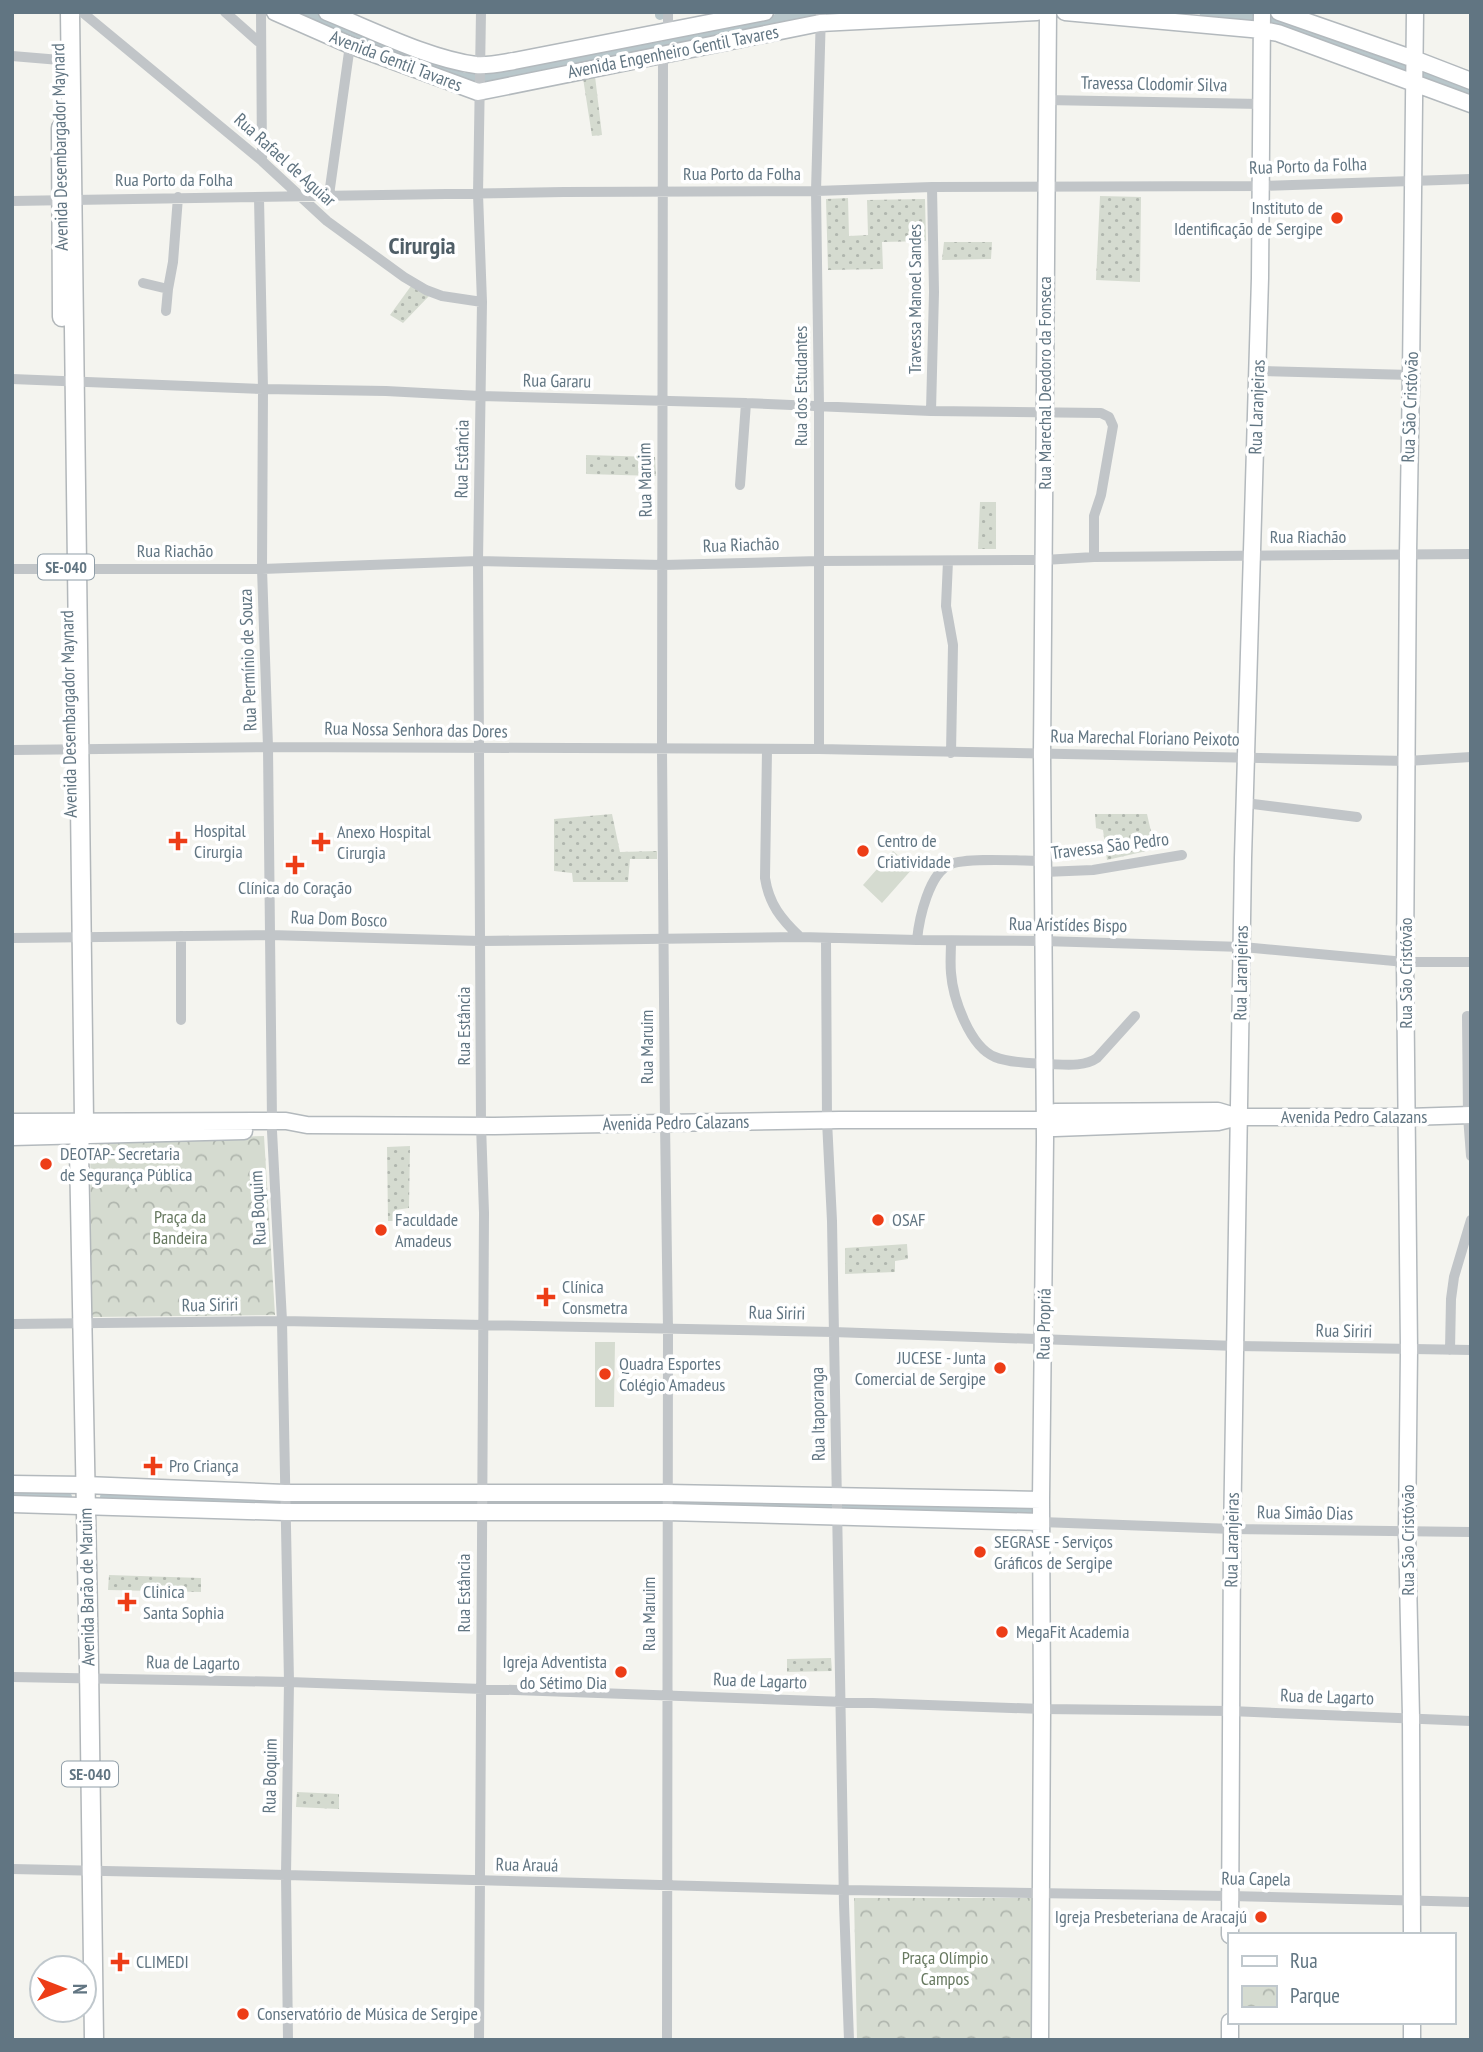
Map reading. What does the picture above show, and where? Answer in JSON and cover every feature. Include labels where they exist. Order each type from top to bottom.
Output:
[{"type":"main road","name":"Avenida Desembargador Maynard","points":[[58,12],[67,199]]},
{"type":"main road","name":"Avenida Desembargador Maynard","points":[[70,12],[67,199],[79,1126]]},
{"type":"main road","name":"Avenida Gentil Tavares","points":[[275,12],[350,46],[478,90]]},
{"type":"main road","name":"Avenida Gentil Tavares","points":[[327,12],[429,53],[479,67]]},
{"type":"main road","name":"Avenida Engenheiro Gentil Tavares","points":[[479,67],[765,12]]},
{"type":"main road","name":"Avenida Engenheiro Gentil Tavares","points":[[478,90],[663,54],[821,19],[1037,12]]},
{"type":"main road","name":"Rua Marechal Deodoro da Fonseca","points":[[1042,754],[1048,12]]},
{"type":"main road","points":[[1065,12],[1262,23],[1278,33],[1471,104]]},
{"type":"main road","points":[[1279,12],[1471,81]]},
{"type":"main road","name":"Rua São Cristóvão","points":[[1412,1933],[1407,1532],[1409,1350],[1405,962],[1415,12]]},
{"type":"main road","name":"Rua Laranjeiras","points":[[1230,1933],[1230,1711],[1238,1116],[1258,371],[1262,23]]},
{"type":"main road","name":"Rua Propriá","points":[[1041,1893],[1044,1340],[1042,754]]},
{"type":"main road","name":"Avenida Pedro Calazans","points":[[79,1126],[272,1126],[288,1131],[307,1125],[1044,1120],[1055,1128],[1218,1122],[1238,1116],[1469,1115]]},
{"type":"main road","points":[[12,1122],[79,1126]]},
{"type":"main road","points":[[12,1137],[79,1126]]},
{"type":"main road","name":"Avenida Barão de Maruim","points":[[79,1126],[89,1505],[94,2040]]},
{"type":"main road","points":[[12,1484],[88,1485],[285,1502]]},
{"type":"main road","points":[[12,1504],[667,1502],[1042,1511]]},
{"type":"main road","points":[[1040,2040],[1041,1893]]},
{"type":"street","name":"Rua Rafael de Aguiar","points":[[82,12],[262,161],[327,221],[415,283],[442,296],[482,302]]},
{"type":"street","points":[[225,12],[261,43]]},
{"type":"street","points":[[261,12],[262,161]]},
{"type":"street","name":"Rua Estância","points":[[479,2040],[484,1213],[481,1125],[478,561],[482,302],[478,194],[481,12]]},
{"type":"street","points":[[668,12],[668,32]]},
{"type":"street","name":"Rua dos Estudantes","points":[[819,749],[816,191],[821,19]]},
{"type":"street","points":[[329,195],[350,46]]},
{"type":"street","name":"Rua Maruim","points":[[663,54],[662,750],[668,1329],[667,2040]]},
{"type":"street","points":[[12,56],[60,60]]},
{"type":"street","name":"Travessa Clodomir Silva","points":[[1046,100],[1261,104]]},
{"type":"street","name":"Rua Porto da Folha","points":[[12,201],[816,191],[932,187],[1260,186],[1471,178]]},
{"type":"street","name":"Travessa Manoel Sandes","points":[[931,411],[934,292],[932,187]]},
{"type":"street","points":[[166,311],[173,262],[177,197]]},
{"type":"street","name":"Rua Permínio de Souza","points":[[258,198],[263,389],[262,569],[268,747],[272,1126]]},
{"type":"street","points":[[143,283],[168,289]]},
{"type":"street","points":[[1258,371],[1412,375]]},
{"type":"street","name":"Rua Gararu","points":[[12,379],[931,411],[1101,413],[1109,417],[1112,426],[1101,495],[1094,516],[1094,558]]},
{"type":"street","points":[[740,485],[746,403]]},
{"type":"street","name":"Rua Riachão","points":[[12,569],[262,569],[478,561],[663,565],[1471,554]]},
{"type":"street","points":[[948,561],[946,606],[953,645],[951,753]]},
{"type":"street","name":"Rua Nossa Senhora das Dores","points":[[12,750],[268,747],[819,749]]},
{"type":"street","name":"Rua Marechal Floriano Peixoto","points":[[819,749],[1406,761],[1471,757]]},
{"type":"street","points":[[766,750],[765,878],[768,893],[780,917],[800,937]]},
{"type":"street","points":[[1245,803],[1357,817]]},
{"type":"street","name":"Travessa São Pedro","points":[[917,940],[919,918],[925,899],[945,867],[953,862],[985,860],[1093,870],[1182,855]]},
{"type":"street","name":"Rua Dom Bosco","points":[[12,938],[270,935],[480,940],[664,940]]},
{"type":"street","points":[[181,936],[181,1020]]},
{"type":"street","name":"Rua Aristídes Bispo","points":[[664,940],[800,937],[1043,941],[1242,947],[1405,962],[1471,962]]},
{"type":"street","name":"Rua Itaporanga","points":[[826,938],[827,1121],[832,1221],[844,1890]]},
{"type":"street","points":[[951,940],[951,976],[966,1023],[975,1040],[995,1057],[1043,1064],[1090,1063],[1135,1016]]},
{"type":"street","points":[[1467,1016],[1471,1156]]},
{"type":"street","name":"Rua Boquim","points":[[272,1126],[282,1321],[289,1682],[286,1875],[288,2040]]},
{"type":"street","points":[[1450,1350],[1454,1277],[1471,1220]]},
{"type":"street","name":"Rua Siriri","points":[[12,1324],[282,1321],[833,1332],[1236,1346],[1471,1350]]},
{"type":"street","name":"Rua Simão Dias","points":[[1042,1511],[1232,1529],[1471,1532]]},
{"type":"street","name":"Rua de Lagarto","points":[[12,1677],[289,1682],[1042,1709],[1230,1711],[1471,1721]]},
{"type":"street","name":"Rua Arauá","points":[[12,1869],[1041,1893]]},
{"type":"street","points":[[844,1890],[849,2040]]},
{"type":"street","name":"Rua Capela","points":[[1041,1893],[1471,1902]]},
{"type":"green space","points":[[595,76],[602,135],[592,136],[583,78]]},
{"type":"green space","points":[[1100,196],[1141,197],[1140,282],[1096,280]]},
{"type":"green space","points":[[848,198],[849,236],[868,235],[867,200],[925,199],[926,241],[882,242],[883,269],[828,270],[826,199]]},
{"type":"green space","points":[[944,242],[992,242],[991,259],[942,260]]},
{"type":"green space","points":[[411,286],[429,296],[403,323],[390,315]]},
{"type":"green space","points":[[586,455],[655,457],[656,476],[586,474]]},
{"type":"green space","points":[[980,502],[996,502],[996,549],[978,549]]},
{"type":"green space","points":[[612,814],[620,852],[657,851],[657,859],[630,859],[628,882],[573,882],[572,873],[554,871],[554,819]]},
{"type":"green space","points":[[1095,814],[1147,814],[1155,849],[1107,860],[1103,830],[1096,828]]},
{"type":"green space","points":[[893,851],[913,868],[882,903],[863,885]]},
{"type":"green space","name":"Praça da Bandeira","points":[[264,1136],[275,1315],[93,1317],[89,1293],[90,1146],[93,1141]]},
{"type":"green space","points":[[410,1146],[409,1208],[395,1210],[395,1221],[388,1221],[387,1147]]},
{"type":"green space","points":[[907,1244],[908,1259],[895,1261],[895,1272],[845,1274],[845,1248]]},
{"type":"green space","name":"Quadra Esportes Colégio Amadeus","points":[[595,1342],[615,1342],[614,1407],[595,1407]]},
{"type":"green space","points":[[109,1575],[201,1578],[201,1592],[108,1590]]},
{"type":"green space","points":[[831,1658],[832,1671],[787,1672],[787,1659]]},
{"type":"green space","points":[[297,1792],[339,1794],[339,1809],[296,1807]]},
{"type":"green space","name":"Praça Olímpio Campos","points":[[854,1898],[1036,1898],[1035,2040],[857,2040]]},
{"type":"waterway","points":[[300,12],[464,78],[490,77],[659,47],[784,17],[818,12]]},
{"type":"waterway","points":[[1204,12],[1254,16],[1471,92]]},
{"type":"waterway","points":[[12,1495],[67,1497]]},
{"type":"waterway","points":[[105,1497],[274,1500]]},
{"type":"waterway","points":[[356,1501],[1033,1509]]},
{"type":"place","name":"Instituto de Identificação de Sergipe","points":[[1337,218]]},
{"type":"place","name":"Hospital Cirurgia","points":[[178,841]]},
{"type":"place","name":"Anexo Hospital Cirurgia","points":[[321,842]]},
{"type":"place","name":"Centro de Criatividade","points":[[863,851]]},
{"type":"place","name":"Clínica do Coração","points":[[295,865]]},
{"type":"place","name":"DEOTAP- Secretaria de Segurança Pública","points":[[46,1164]]},
{"type":"place","name":"OSAF","points":[[878,1220]]},
{"type":"place","name":"Faculdade Amadeus","points":[[381,1230]]},
{"type":"place","name":"Clínica Consmetra","points":[[546,1297]]},
{"type":"place","name":"JUCESE - Junta Comercial de Sergipe","points":[[1000,1368]]},
{"type":"place","name":"Quadra Esportes Colégio Amadeus","points":[[605,1374]]},
{"type":"place","name":"Pro Criança","points":[[153,1466]]},
{"type":"place","name":"SEGRASE - Serviços Gráficos de Sergipe","points":[[980,1552]]},
{"type":"place","name":"Clinica Santa Sophia","points":[[127,1602]]},
{"type":"place","name":"MegaFit Academia","points":[[1002,1632]]},
{"type":"place","name":"Igreja Adventista do Sétimo Dia","points":[[621,1672]]},
{"type":"place","name":"Igreja Presbeteriana de Aracajú","points":[[1261,1917]]},
{"type":"place","name":"CLIMEDI","points":[[120,1962]]},
{"type":"place","name":"Conservatório de Música de Sergipe","points":[[243,2014]]},
{"type":"district","name":"Cirurgia","points":[[422,246]]}]
